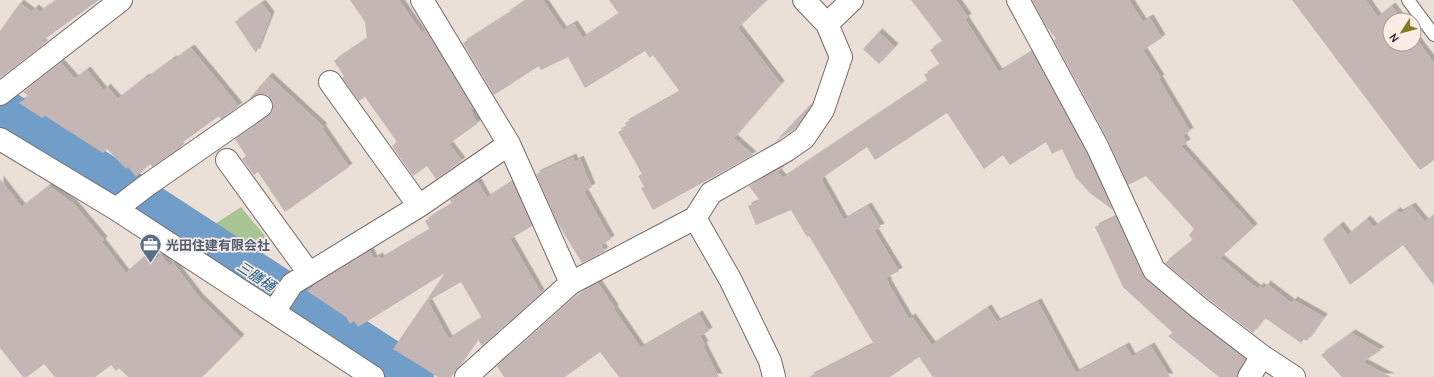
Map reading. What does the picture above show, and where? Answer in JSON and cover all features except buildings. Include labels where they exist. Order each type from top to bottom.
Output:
[{"type":"street","points":[[0,94],[121,0]]},
{"type":"street","points":[[422,0],[509,144],[571,283]]},
{"type":"street","points":[[466,377],[571,283],[695,218],[711,193],[787,150],[804,138],[823,110],[841,57],[827,24],[804,0]]},
{"type":"street","points":[[827,24],[852,0]]},
{"type":"street","points":[[1018,0],[1097,146],[1154,270],[1198,307],[1262,356],[1294,377]]},
{"type":"street","points":[[330,82],[419,206]]},
{"type":"street","points":[[120,205],[261,106]]},
{"type":"street","points":[[0,139],[120,205],[276,309],[373,377]]},
{"type":"street","points":[[276,309],[300,278],[419,206],[509,144]]},
{"type":"street","points":[[227,160],[300,278]]},
{"type":"street","points":[[695,218],[730,279],[770,361],[774,377]]},
{"type":"street","points":[[1249,377],[1262,356]]},
{"type":"lane","points":[[1408,0],[1434,35]]},
{"type":"green space","points":[[241,207],[265,236],[254,255],[210,227]]},
{"type":"waterway","name":"三膳樋","points":[[0,110],[411,377]]},
{"type":"place","name":"光田住建有限会社","points":[[151,264]]}]
